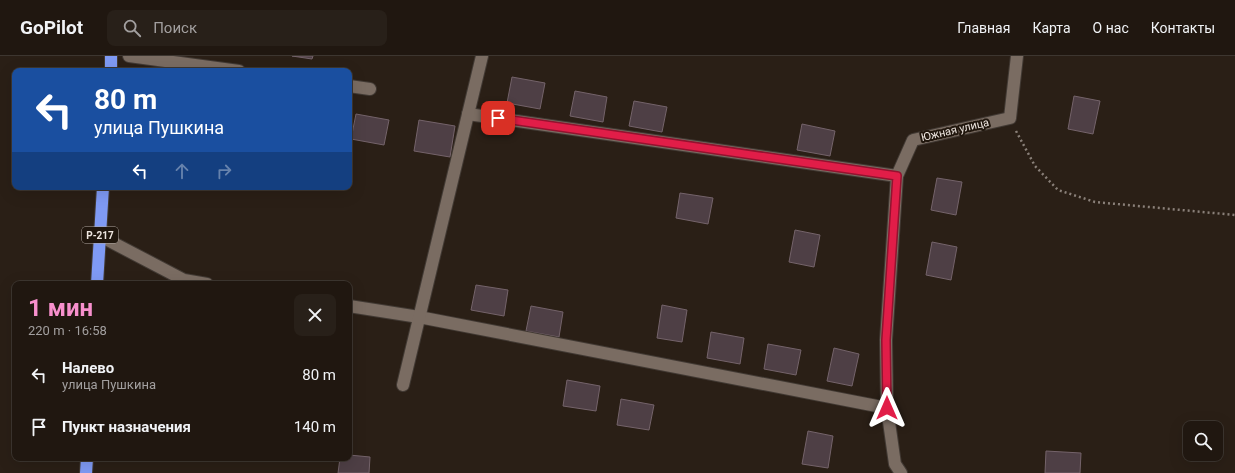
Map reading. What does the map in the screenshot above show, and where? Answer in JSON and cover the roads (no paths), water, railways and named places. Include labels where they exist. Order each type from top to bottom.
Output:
[{"type":"highway","points":[[111,56],[111,68]]},
{"type":"highway","name":"Р-217","points":[[97,281],[103,190]]},
{"type":"highway","points":[[86,473],[87,461]]},
{"type":"street","points":[[129,56],[217,68]]},
{"type":"street","points":[[403,385],[482,56]]},
{"type":"street","name":"Южная улица","points":[[901,473],[895,464],[887,408],[886,340],[897,176],[913,140],[1010,118],[1017,56]]},
{"type":"street","points":[[352,86],[370,89]]},
{"type":"street","points":[[468,114],[897,176]]},
{"type":"street","points":[[100,236],[184,280],[190,281]]},
{"type":"street","points":[[352,306],[419,317],[887,408]]}]
